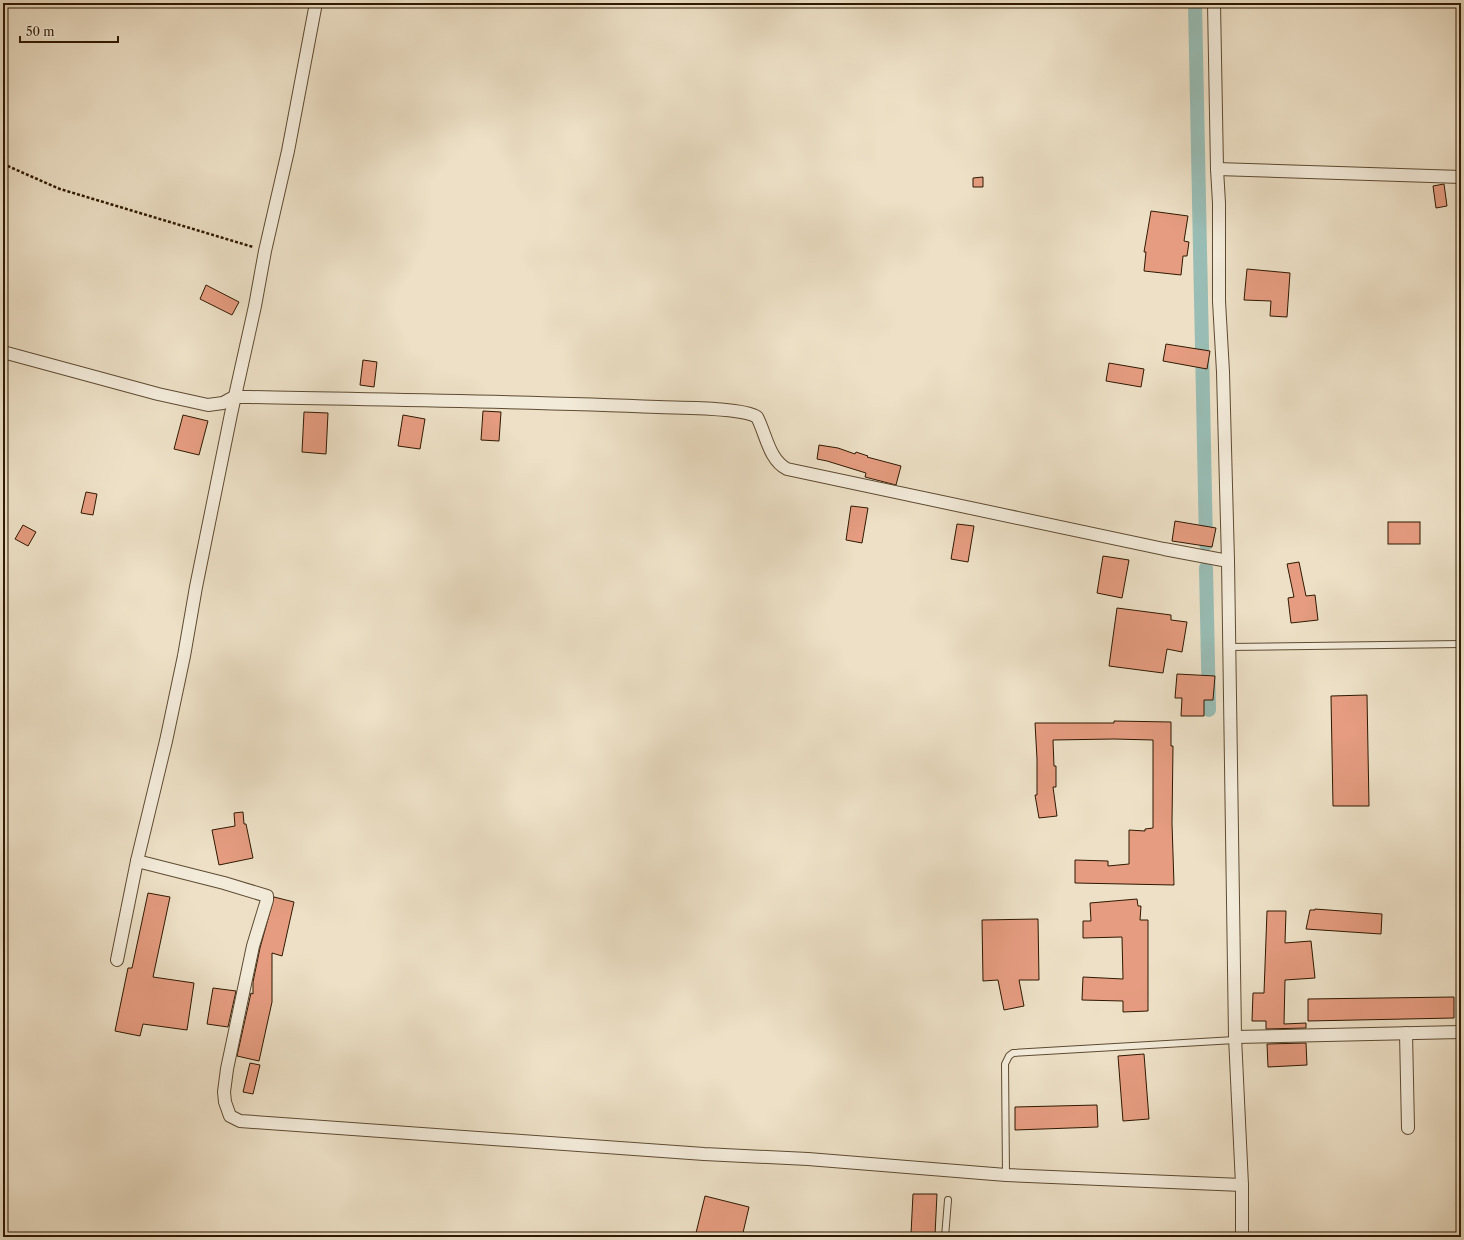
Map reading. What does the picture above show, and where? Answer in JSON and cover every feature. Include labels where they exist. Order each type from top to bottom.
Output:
[{"type":"street","points":[[116,960],[184,656],[196,587],[234,397],[249,335],[265,251],[288,152],[316,3]]},
{"type":"street","points":[[1214,3],[1219,203],[1219,301],[1223,380],[1228,561],[1235,1038],[1242,1185],[1242,1237]]},
{"type":"street","points":[[1217,169],[1461,177]]},
{"type":"street","points":[[3,352],[158,394],[208,405],[223,402],[234,397],[583,404],[746,412],[757,417],[771,451],[779,464],[788,469],[1164,549],[1228,561]]},
{"type":"street","points":[[137,861],[224,883],[267,896],[253,946],[227,1069],[224,1092],[225,1102],[230,1116],[234,1119],[256,1122],[704,1154],[808,1159],[1006,1175],[1242,1185]]},
{"type":"street","points":[[1235,1038],[1461,1032]]},
{"type":"street","points":[[1406,1033],[1408,1128]]},
{"type":"lane","points":[[1229,647],[1461,644]]},
{"type":"lane","points":[[1006,1175],[1005,1064],[1009,1056],[1017,1053],[1235,1038]]},
{"type":"lane","points":[[945,1237],[948,1200]]},
{"type":"path","points":[[3,164],[60,188],[265,251]]},
{"type":"building","points":[[983,177],[983,187],[973,187],[973,178]]},
{"type":"building","points":[[1444,184],[1447,206],[1436,208],[1433,186]]},
{"type":"building","points":[[1151,211],[1188,216],[1184,241],[1189,242],[1187,256],[1183,256],[1181,275],[1144,271],[1146,252],[1144,252]]},
{"type":"building","points":[[1247,269],[1290,273],[1287,317],[1270,316],[1271,301],[1244,300]]},
{"type":"building","points":[[206,285],[239,302],[232,315],[200,299]]},
{"type":"building","points":[[1166,344],[1210,351],[1207,369],[1163,361]]},
{"type":"building","points":[[363,360],[377,362],[374,387],[360,385]]},
{"type":"building","points":[[1109,363],[1144,369],[1141,387],[1106,381]]},
{"type":"building","points":[[483,411],[501,412],[499,441],[481,440]]},
{"type":"building","points":[[304,412],[328,413],[326,454],[302,452]]},
{"type":"building","points":[[183,415],[208,421],[199,455],[174,449]]},
{"type":"building","points":[[403,415],[425,419],[420,449],[398,446]]},
{"type":"building","points":[[819,445],[838,448],[855,454],[856,452],[868,456],[867,457],[901,466],[896,485],[865,477],[866,473],[817,459]]},
{"type":"building","points":[[86,492],[97,494],[93,515],[81,513]]},
{"type":"building","points":[[851,506],[868,508],[862,543],[846,540]]},
{"type":"building","points":[[1175,521],[1216,528],[1212,547],[1172,541]]},
{"type":"building","points":[[1388,522],[1420,522],[1420,544],[1388,544]]},
{"type":"building","points":[[957,524],[974,526],[968,562],[951,559]]},
{"type":"building","points":[[23,525],[36,532],[28,546],[15,539]]},
{"type":"building","points":[[1103,556],[1129,560],[1122,598],[1097,593]]},
{"type":"building","points":[[1299,562],[1306,596],[1315,595],[1318,620],[1291,623],[1288,598],[1294,597],[1287,564]]},
{"type":"building","points":[[1117,608],[1171,615],[1171,620],[1187,622],[1182,652],[1167,649],[1163,673],[1109,666]]},
{"type":"building","points":[[1177,674],[1215,676],[1213,700],[1204,700],[1204,716],[1181,716],[1182,698],[1175,698]]},
{"type":"building","points":[[1367,695],[1369,806],[1333,806],[1331,696]]},
{"type":"building","points":[[1114,721],[1171,722],[1171,746],[1173,746],[1172,823],[1174,885],[1075,883],[1075,860],[1108,861],[1108,866],[1129,864],[1129,830],[1145,831],[1145,829],[1153,828],[1153,740],[1053,740],[1054,766],[1056,766],[1056,787],[1053,787],[1057,816],[1039,818],[1035,795],[1037,795],[1037,759],[1035,723],[1114,723]]},
{"type":"building","points":[[243,812],[244,824],[246,824],[253,858],[219,865],[212,830],[235,826],[234,813]]},
{"type":"building","points":[[148,893],[170,897],[153,977],[194,983],[187,1030],[143,1024],[140,1036],[115,1031],[128,968],[132,968]]},
{"type":"building","points":[[274,897],[294,902],[282,956],[272,953],[272,1002],[259,1061],[237,1056],[251,993],[253,994],[253,982],[260,948]]},
{"type":"building","points":[[1137,899],[1138,906],[1141,906],[1140,920],[1148,920],[1148,1011],[1123,1012],[1123,1001],[1082,1000],[1083,977],[1123,979],[1122,937],[1083,938],[1083,921],[1091,921],[1090,903]]},
{"type":"building","points":[[1315,909],[1382,914],[1381,934],[1306,929],[1310,910]]},
{"type":"building","points":[[1267,911],[1286,911],[1285,943],[1311,941],[1315,978],[1285,980],[1284,1024],[1306,1023],[1306,1028],[1266,1029],[1266,1021],[1252,1021],[1253,993],[1264,993]]},
{"type":"building","points":[[1038,919],[1039,980],[1019,980],[1024,1006],[1004,1010],[998,980],[983,981],[982,920]]},
{"type":"building","points":[[213,988],[236,991],[228,1027],[207,1024]]},
{"type":"building","points":[[1454,997],[1454,1018],[1308,1021],[1308,999]]},
{"type":"building","points":[[1306,1043],[1307,1065],[1268,1067],[1267,1044]]},
{"type":"building","points":[[1144,1054],[1149,1119],[1123,1121],[1118,1056]]},
{"type":"building","points":[[250,1063],[260,1065],[253,1094],[243,1092]]},
{"type":"building","points":[[1097,1105],[1098,1127],[1015,1130],[1015,1107]]},
{"type":"building","points":[[913,1194],[937,1194],[935,1235],[911,1234]]},
{"type":"building","points":[[705,1196],[749,1207],[742,1237],[695,1237]]},
{"type":"waterway","points":[[1195,3],[1206,544]]},
{"type":"waterway","points":[[1206,568],[1209,710]]}]
